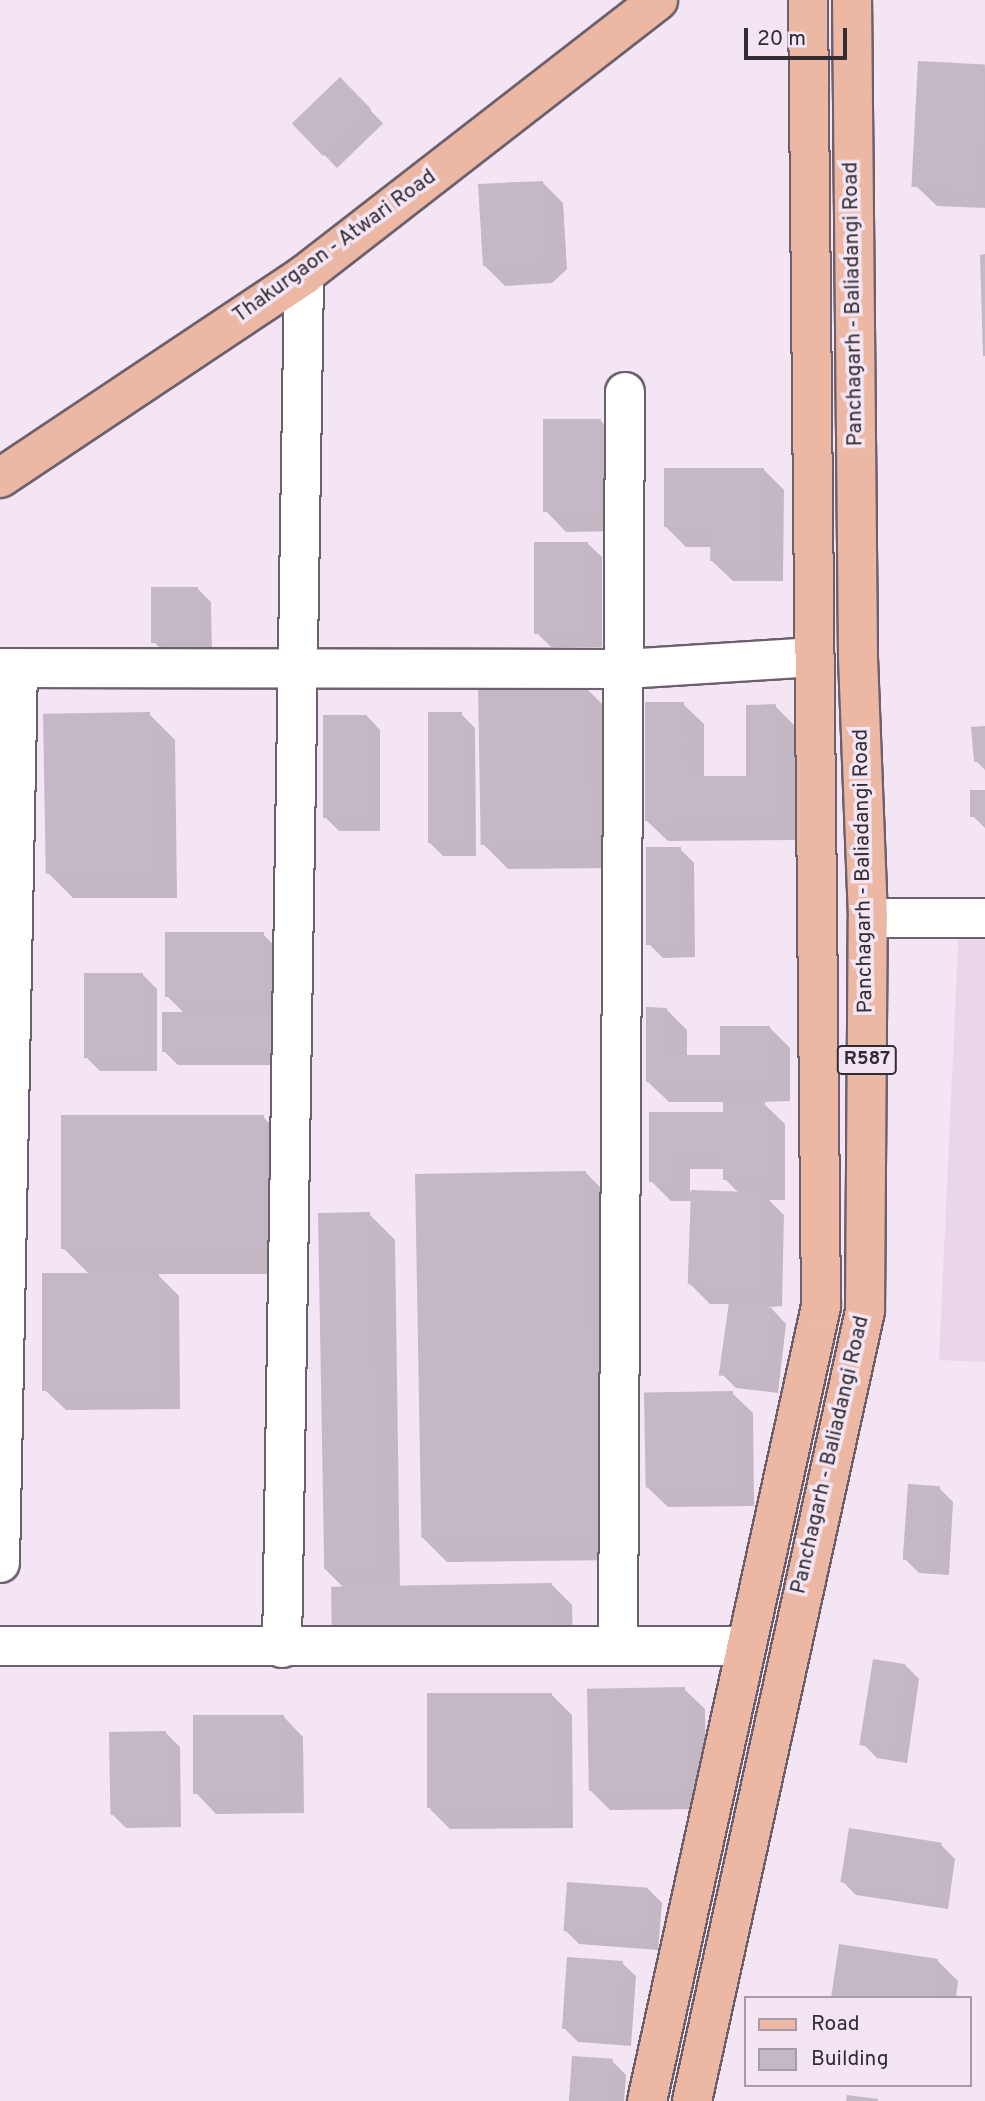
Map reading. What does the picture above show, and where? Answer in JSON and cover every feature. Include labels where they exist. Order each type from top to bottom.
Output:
[{"type":"main road","name":"Thakurgaon - Atwari Road","points":[[0,478],[304,275],[659,0]]},
{"type":"main road","name":"Panchagarh - Baliadangi Road","points":[[647,2101],[743,1646],[821,1306],[808,0]]},
{"type":"main road","name":"Panchagarh - Baliadangi Road","points":[[692,2101],[864,1311],[868,918],[858,656],[852,0]]},
{"type":"street","points":[[282,1648],[295,673],[304,275]]},
{"type":"street","points":[[618,1646],[625,393]]},
{"type":"street","points":[[0,1563],[9,668],[295,673],[625,669],[815,657]]},
{"type":"street","points":[[868,918],[985,918]]},
{"type":"street","points":[[0,1646],[743,1646]]},
{"type":"shaded area","points":[[959,924],[985,924],[985,1362],[939,1360]]},
{"type":"building","points":[[918,61],[985,65],[978,190],[911,187]]},
{"type":"building","points":[[340,77],[371,109],[323,156],[292,124]]},
{"type":"building","points":[[543,181],[547,248],[532,264],[483,266],[478,184]]},
{"type":"building","points":[[985,254],[985,356],[983,356],[980,255]]},
{"type":"building","points":[[543,419],[601,419],[601,512],[543,512]]},
{"type":"building","points":[[664,468],[764,468],[763,562],[710,561],[711,527],[664,527]]},
{"type":"building","points":[[534,542],[588,542],[588,634],[534,634]]},
{"type":"building","points":[[151,587],[198,587],[198,643],[151,643]]},
{"type":"building","points":[[587,687],[590,843],[481,845],[478,689]]},
{"type":"building","points":[[645,702],[684,702],[685,776],[746,776],[746,705],[776,704],[777,820],[645,821]]},
{"type":"building","points":[[150,712],[153,872],[46,874],[43,714]]},
{"type":"building","points":[[428,712],[462,712],[462,843],[428,843]]},
{"type":"building","points":[[323,715],[367,715],[367,818],[323,818]]},
{"type":"building","points":[[985,726],[985,761],[974,762],[971,727]]},
{"type":"building","points":[[970,790],[985,790],[985,817],[970,817]]},
{"type":"building","points":[[646,847],[681,847],[681,945],[646,945]]},
{"type":"building","points":[[165,932],[264,932],[264,997],[165,997]]},
{"type":"building","points":[[84,973],[143,973],[143,1058],[84,1058]]},
{"type":"building","points":[[646,1007],[667,1008],[667,1055],[720,1055],[720,1026],[770,1026],[771,1082],[646,1082]]},
{"type":"building","points":[[162,1012],[271,1012],[271,1052],[162,1052]]},
{"type":"building","points":[[723,1102],[765,1102],[765,1180],[723,1180],[723,1149],[670,1149],[670,1182],[649,1182],[649,1112],[723,1112]]},
{"type":"building","points":[[61,1115],[264,1115],[264,1249],[61,1249]]},
{"type":"building","points":[[586,1171],[592,1535],[421,1538],[415,1174]]},
{"type":"building","points":[[691,1190],[765,1193],[762,1287],[688,1284]]},
{"type":"building","points":[[370,1212],[376,1568],[324,1569],[318,1213]]},
{"type":"building","points":[[42,1273],[159,1273],[159,1391],[42,1391]]},
{"type":"building","points":[[729,1302],[773,1308],[762,1381],[719,1375]]},
{"type":"building","points":[[733,1391],[735,1486],[646,1488],[644,1393]]},
{"type":"building","points":[[908,1484],[940,1486],[935,1562],[903,1560]]},
{"type":"building","points":[[552,1583],[553,1626],[332,1630],[331,1587]]},
{"type":"building","points":[[873,1659],[906,1664],[892,1750],[859,1745]]},
{"type":"building","points":[[685,1687],[687,1789],[589,1791],[587,1689]]},
{"type":"building","points":[[427,1693],[552,1693],[552,1808],[427,1808]]},
{"type":"building","points":[[193,1715],[284,1715],[284,1794],[193,1794]]},
{"type":"building","points":[[166,1731],[167,1814],[110,1815],[109,1732]]},
{"type":"building","points":[[849,1828],[942,1843],[933,1897],[840,1882]]},
{"type":"building","points":[[567,1882],[648,1888],[644,1937],[564,1931]]},
{"type":"building","points":[[839,1944],[938,1959],[933,1996],[831,1996]]},
{"type":"building","points":[[567,1957],[623,1961],[618,2033],[562,2029]]},
{"type":"building","points":[[572,2056],[613,2059],[610,2101],[569,2101]]},
{"type":"building","points":[[847,2095],[878,2099],[878,2101],[846,2101]]}]
